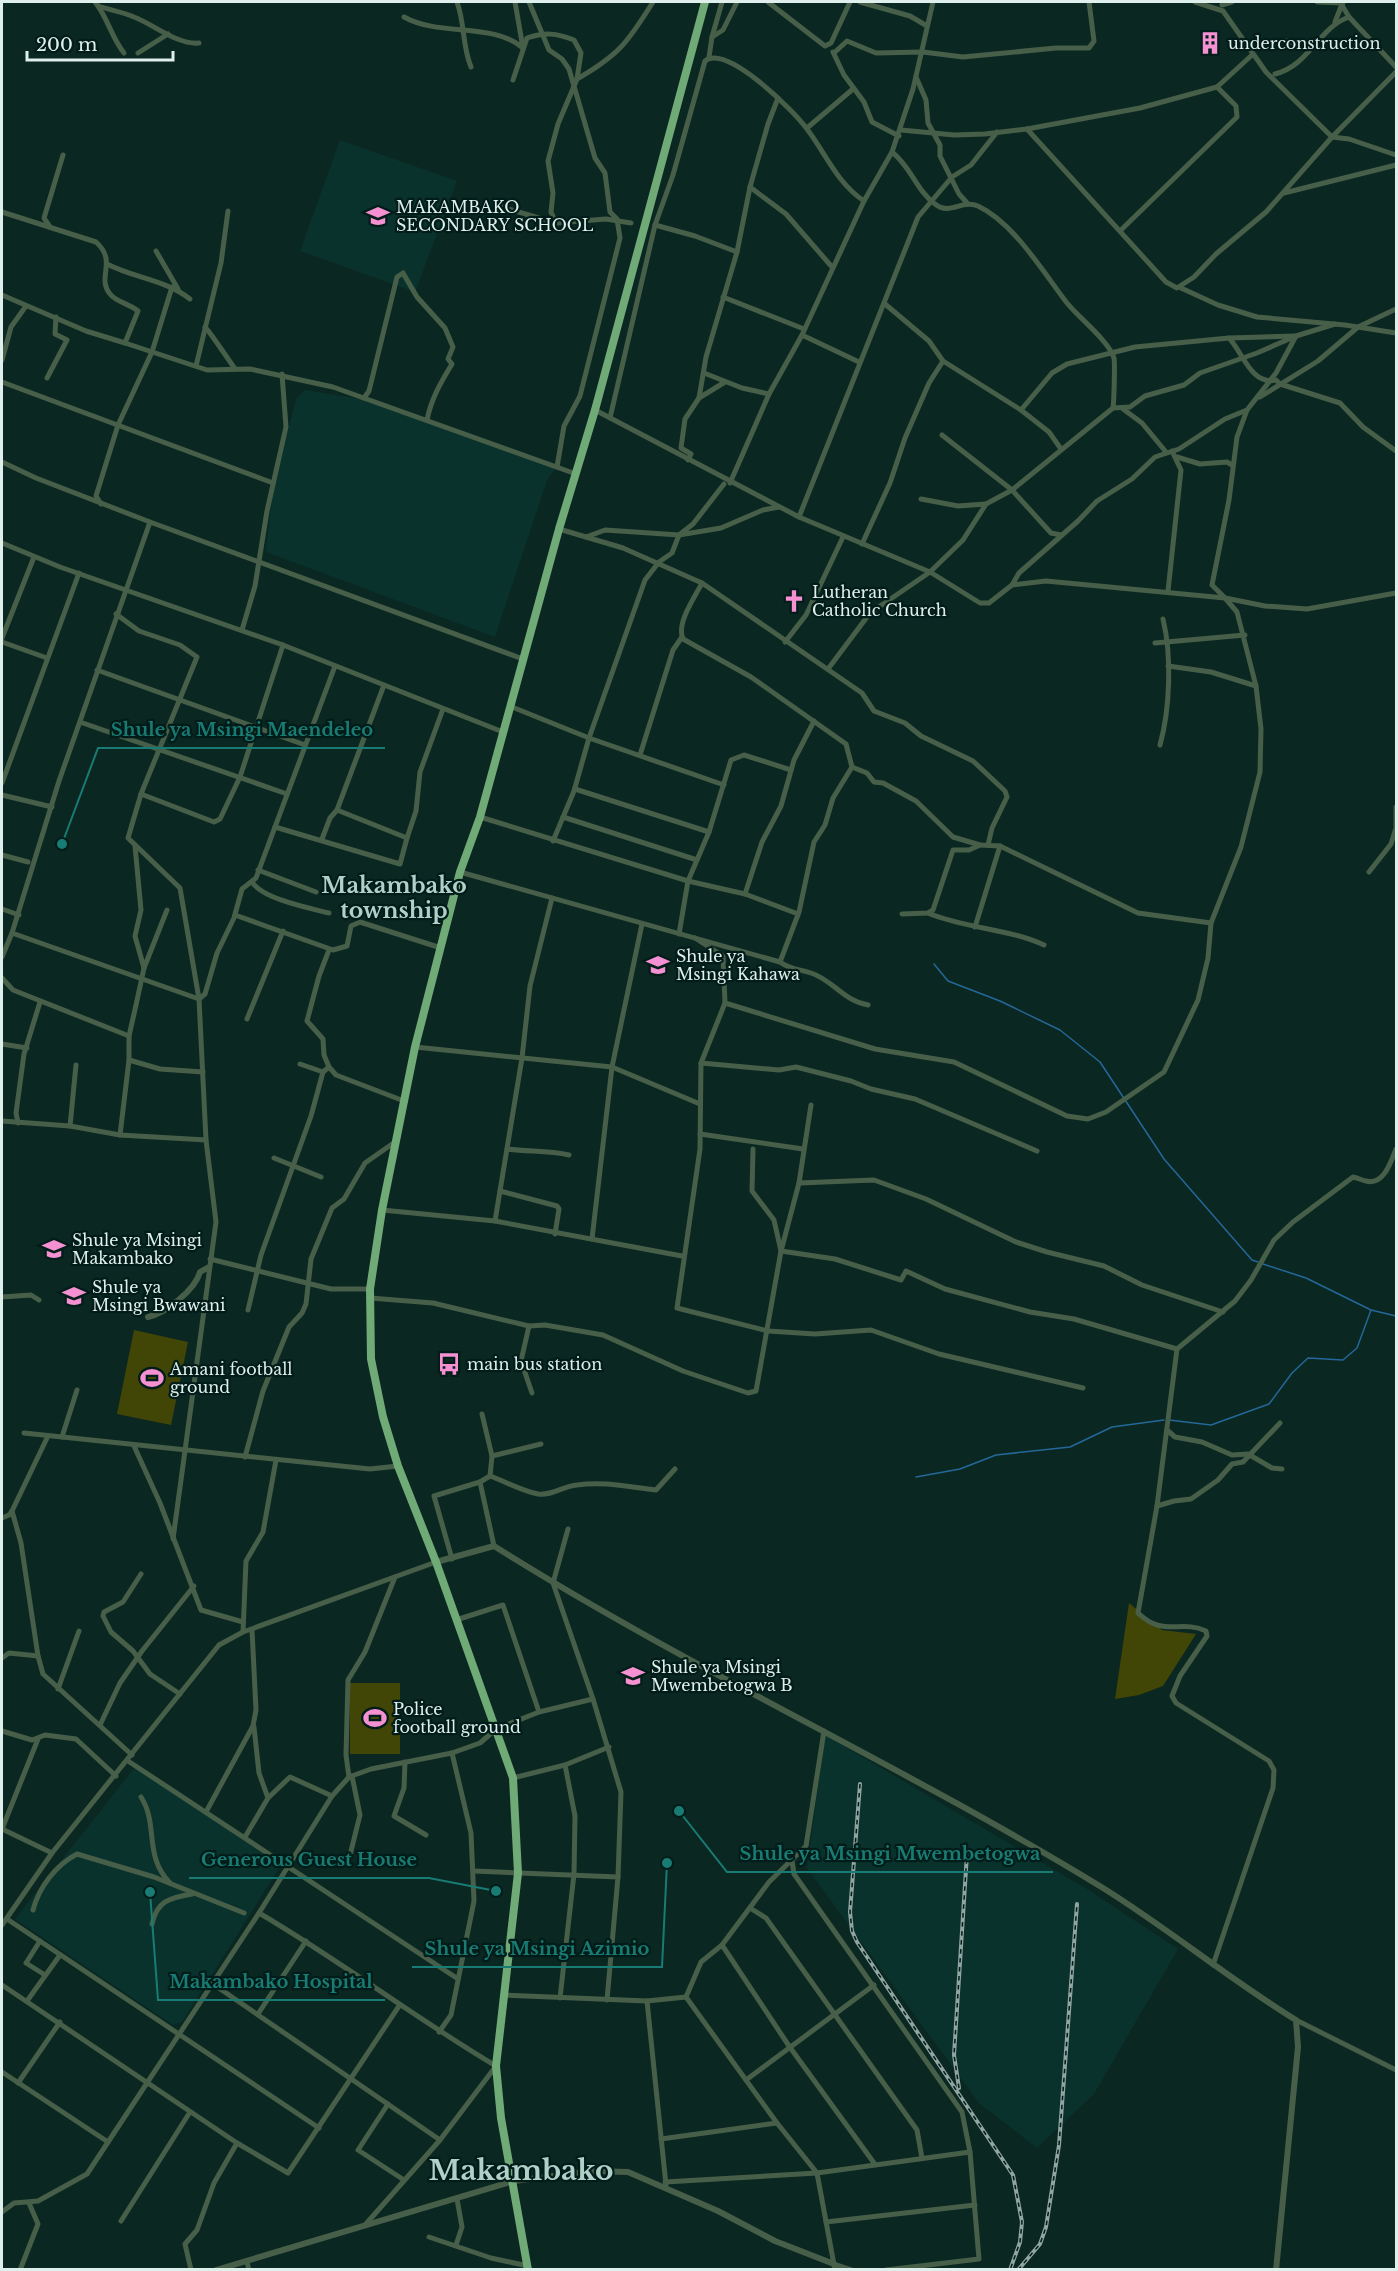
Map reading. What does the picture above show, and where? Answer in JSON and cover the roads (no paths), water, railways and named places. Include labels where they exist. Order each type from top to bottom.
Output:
[{"type":"highway","points":[[528,2268],[501,2118],[496,2066],[518,1873],[513,1778],[383,1417],[371,1359],[370,1294],[382,1210],[415,1047],[460,872],[480,817],[512,707],[523,659],[595,410],[705,2]]},
{"type":"street","points":[[457,2],[465,30],[463,42],[471,67]]},
{"type":"street","points":[[514,2],[523,48]]},
{"type":"street","points":[[529,2],[549,50],[562,59],[569,69],[595,158],[605,173],[610,212],[617,219],[620,238],[580,396],[564,426],[557,467]]},
{"type":"street","points":[[577,79],[609,61],[629,40],[653,2]]},
{"type":"street","points":[[610,418],[655,225],[673,175],[705,61],[709,57],[722,2]]},
{"type":"street","points":[[712,37],[723,30],[737,2]]},
{"type":"street","points":[[768,2],[822,45],[829,45]]},
{"type":"street","points":[[829,45],[850,2]]},
{"type":"street","points":[[860,2],[910,16],[927,26]]},
{"type":"street","points":[[553,841],[575,789],[589,738],[645,579],[659,562],[672,553],[679,535],[693,524],[727,483],[803,332],[864,201],[892,152],[900,133],[923,52],[933,2]]},
{"type":"street","points":[[834,53],[847,41],[876,53],[923,52],[963,57],[1056,48],[1089,48],[1094,41],[1089,2]]},
{"type":"street","points":[[1195,2],[1222,6],[1232,2]]},
{"type":"street","points":[[1317,2],[1342,2]]},
{"type":"street","points":[[1181,288],[1266,212],[1332,137],[1396,70],[1349,17],[1342,2]]},
{"type":"street","points":[[1275,74],[1289,70],[1322,39],[1335,22],[1342,2]]},
{"type":"street","points":[[96,4],[134,17],[189,44],[199,43]]},
{"type":"street","points":[[96,4],[108,22],[114,41],[124,53]]},
{"type":"street","points":[[1222,6],[1252,55],[1266,72],[1332,137],[1349,139],[1396,155]]},
{"type":"street","points":[[404,17],[429,27],[465,30],[503,38],[523,48]]},
{"type":"street","points":[[1335,22],[1349,17]]},
{"type":"street","points":[[513,80],[528,38],[543,33],[558,34],[574,40],[581,53],[577,79],[558,124],[548,161],[553,193],[551,212],[556,222]]},
{"type":"street","points":[[138,53],[168,34]]},
{"type":"street","points":[[1286,41],[1298,44],[1322,39]]},
{"type":"street","points":[[829,45],[853,89],[864,102],[872,122],[900,133],[954,135],[1027,129],[1140,108],[1217,87],[1252,55]]},
{"type":"street","points":[[709,57],[725,60],[743,70],[778,98],[807,128],[844,183],[864,201]]},
{"type":"street","points":[[916,77],[926,100],[928,123],[940,145],[940,156],[968,204]]},
{"type":"street","points":[[1120,231],[1237,117],[1236,106],[1217,87]]},
{"type":"street","points":[[807,128],[853,89]]},
{"type":"street","points":[[699,398],[706,357],[737,252],[750,188],[768,124],[778,98]]},
{"type":"street","points":[[675,108],[690,111]]},
{"type":"street","points":[[1027,129],[1166,282],[1174,288],[1181,288],[1218,304],[1257,316],[1396,333]]},
{"type":"street","points":[[799,517],[918,217],[952,177],[971,165],[996,132]]},
{"type":"street","points":[[892,152],[906,163],[932,202],[951,210],[968,204],[976,205],[992,215],[1017,238],[1065,302],[1090,325],[1114,359],[1113,408]]},
{"type":"street","points":[[50,227],[44,218],[45,207],[63,155]]},
{"type":"street","points":[[1282,194],[1396,165]]},
{"type":"street","points":[[750,188],[786,214],[832,267]]},
{"type":"street","points":[[502,207],[556,222],[617,219],[631,223]]},
{"type":"street","points":[[196,366],[221,263],[228,211]]},
{"type":"street","points":[[2,212],[96,242],[107,254],[107,290],[112,296],[138,311],[125,343]]},
{"type":"street","points":[[655,225],[695,236],[737,252]]},
{"type":"street","points":[[156,251],[180,290]]},
{"type":"street","points":[[107,264],[129,275],[180,290],[190,298]]},
{"type":"street","points":[[364,398],[371,384],[397,277],[403,273],[417,297],[445,328],[453,346],[448,359],[452,364],[444,381],[434,394],[427,420]]},
{"type":"street","points":[[100,504],[96,496],[118,425],[152,352],[172,287]]},
{"type":"street","points":[[2,295],[125,343],[207,370],[235,369],[282,375],[364,398],[576,474]]},
{"type":"street","points":[[723,297],[803,332],[859,362]]},
{"type":"street","points":[[1256,399],[1318,361],[1358,327],[1395,309],[1396,302]]},
{"type":"street","points":[[885,304],[929,340],[943,361],[1021,410],[1049,432],[1061,449]]},
{"type":"street","points":[[2,360],[11,327],[26,306]]},
{"type":"street","points":[[47,378],[67,340],[55,334],[56,317]]},
{"type":"street","points":[[921,499],[958,506],[975,507],[986,504],[1012,490],[1113,408],[1130,407],[1145,396],[1184,385],[1200,373],[1244,358],[1296,336],[1335,324]]},
{"type":"street","points":[[205,327],[210,330],[219,349],[235,369]]},
{"type":"street","points":[[1021,410],[1058,368],[1110,352],[1135,347],[1229,338],[1296,336]]},
{"type":"street","points":[[725,1003],[875,1049],[954,1062],[1059,1114],[1088,1119],[1107,1112],[1164,1072],[1198,1000],[1208,957],[1211,923],[1241,847],[1260,772],[1261,729],[1256,686],[1245,635],[1237,612],[1212,585],[1229,500],[1237,437],[1247,410],[1271,381],[1296,336]]},
{"type":"street","points":[[1229,338],[1244,358],[1250,371],[1271,381],[1276,380],[1280,384],[1340,403],[1363,427],[1396,451]]},
{"type":"street","points":[[862,544],[890,483],[905,438],[929,383],[943,361]]},
{"type":"street","points":[[704,374],[770,394]]},
{"type":"street","points":[[242,630],[255,586],[273,483],[286,427],[286,395],[282,375]]},
{"type":"street","points":[[2,382],[273,483]]},
{"type":"street","points":[[688,460],[691,454],[681,448],[684,419],[699,398],[725,382]]},
{"type":"street","points":[[1122,408],[1142,423],[1177,457],[1200,464],[1227,462],[1232,465]]},
{"type":"street","points":[[595,410],[727,483],[843,537],[930,572],[980,603],[989,603],[1012,585],[1019,573],[1097,501],[1131,479],[1155,457],[1196,440],[1225,419],[1247,410]]},
{"type":"street","points":[[942,435],[1012,490],[1051,533],[1061,535]]},
{"type":"street","points":[[1168,591],[1181,470],[1177,457]]},
{"type":"street","points":[[2,462],[100,504],[523,659]]},
{"type":"street","points":[[828,669],[870,613],[930,572],[963,540],[986,504]]},
{"type":"street","points":[[586,537],[605,530],[679,535],[721,528],[763,510],[779,507]]},
{"type":"street","points":[[2,957],[19,915],[124,589],[150,522]]},
{"type":"street","points":[[559,529],[659,562],[702,583],[862,693],[874,711],[905,723],[921,736],[973,761],[1005,791],[1007,797],[992,828],[988,845]]},
{"type":"street","points":[[785,642],[806,615],[843,537]]},
{"type":"street","points":[[2,543],[79,573],[283,645],[503,732]]},
{"type":"street","points":[[34,556],[2,640],[47,658]]},
{"type":"street","points":[[2,783],[79,573]]},
{"type":"street","points":[[1012,585],[1046,581],[1168,591],[1265,606],[1307,609],[1396,593]]},
{"type":"street","points":[[640,755],[673,650],[682,637],[685,616],[702,583]]},
{"type":"street","points":[[116,614],[139,631],[180,645],[196,655],[161,750],[141,794],[128,838],[180,888],[199,999],[206,1140],[216,1222],[173,1539]]},
{"type":"street","points":[[1160,745],[1164,730],[1168,666],[1163,619]]},
{"type":"street","points":[[1155,643],[1245,635]]},
{"type":"street","points":[[682,637],[751,677],[846,744],[852,767],[832,798],[825,825],[814,842],[798,914],[780,962]]},
{"type":"street","points":[[141,794],[216,822],[240,777],[283,645]]},
{"type":"street","points":[[199,999],[205,994],[216,953],[235,915],[242,889],[252,882],[258,870],[336,666]]},
{"type":"street","points":[[1168,666],[1211,672],[1256,686]]},
{"type":"street","points":[[97,670],[305,745]]},
{"type":"street","points":[[322,840],[337,810],[384,685]]},
{"type":"street","points":[[512,707],[589,738],[724,785]]},
{"type":"street","points":[[275,827],[400,864],[418,804],[420,772],[443,709]]},
{"type":"street","points":[[745,894],[762,842],[781,806],[791,770],[814,721]]},
{"type":"street","points":[[80,722],[287,794]]},
{"type":"street","points":[[679,934],[688,881],[709,831],[731,760],[744,755],[791,770]]},
{"type":"street","points":[[852,767],[867,773],[874,782],[883,783],[916,801],[953,837],[980,845],[1000,846],[1138,913],[1211,923]]},
{"type":"street","points":[[575,789],[709,831]]},
{"type":"street","points":[[2,795],[52,807]]},
{"type":"street","points":[[1369,872],[1391,844],[1396,828],[1396,807]]},
{"type":"street","points":[[337,810],[407,838]]},
{"type":"street","points":[[480,817],[688,881],[745,894],[798,914]]},
{"type":"street","points":[[563,817],[697,860]]},
{"type":"street","points":[[928,913],[938,897],[946,875],[947,860],[953,850],[969,850],[980,845]]},
{"type":"street","points":[[135,846],[141,910],[135,936],[144,968]]},
{"type":"street","points":[[975,927],[1000,846]]},
{"type":"street","points":[[2,855],[28,862]]},
{"type":"street","points":[[258,870],[316,892]]},
{"type":"street","points":[[460,872],[780,962],[789,969],[811,973],[845,998],[868,1005]]},
{"type":"street","points":[[252,882],[259,890],[329,913]]},
{"type":"street","points":[[495,1221],[522,1058],[530,986],[552,898]]},
{"type":"street","points":[[2,909],[19,915]]},
{"type":"street","points":[[120,1135],[129,1060],[129,1036],[144,968],[167,910]]},
{"type":"street","points":[[902,914],[928,913],[975,927],[1007,932],[1044,945]]},
{"type":"street","points":[[235,915],[329,950],[347,946],[351,926],[360,922],[441,948]]},
{"type":"street","points":[[592,1239],[612,1067],[642,924]]},
{"type":"street","points":[[247,1019],[283,931]]},
{"type":"street","points":[[12,933],[142,981],[199,999]]},
{"type":"street","points":[[695,938],[723,956],[725,1003],[701,1063],[700,1134],[682,1256],[677,1308],[768,1331],[815,1334],[871,1330],[939,1353],[1083,1388]]},
{"type":"street","points":[[329,950],[306,1021],[323,1039],[329,1067],[336,1075],[404,1101]]},
{"type":"street","points":[[2,978],[14,990],[40,1002],[129,1036]]},
{"type":"street","points":[[18,1123],[16,1113],[27,1048],[40,1002]]},
{"type":"street","points":[[2,1044],[27,1048]]},
{"type":"street","points":[[415,1047],[612,1067],[700,1104]]},
{"type":"street","points":[[129,1060],[160,1069],[203,1072]]},
{"type":"street","points":[[701,1063],[779,1070],[796,1067],[851,1081],[871,1089],[915,1100],[1037,1151]]},
{"type":"street","points":[[300,1064],[323,1072]]},
{"type":"street","points":[[69,1126],[76,1065]]},
{"type":"street","points":[[248,1310],[261,1255],[311,1116],[323,1072],[329,1067]]},
{"type":"street","points":[[210,1259],[331,1289],[433,1303],[529,1326],[545,1325],[603,1335],[683,1371],[752,1393],[757,1389],[781,1251],[799,1183],[811,1105]]},
{"type":"street","points":[[2,1121],[69,1126],[120,1135],[206,1140]]},
{"type":"street","points":[[700,1134],[803,1149]]},
{"type":"street","points":[[245,1457],[263,1391],[289,1327],[302,1313],[311,1259],[332,1208],[344,1199],[365,1163],[396,1141]]},
{"type":"street","points":[[507,1149],[533,1153],[547,1149],[569,1155]]},
{"type":"street","points":[[753,1149],[752,1191],[774,1220],[781,1251]]},
{"type":"street","points":[[1213,1965],[1273,1788],[1274,1770],[1269,1761],[1176,1703],[1172,1696],[1180,1676],[1207,1636],[1206,1631],[1199,1628],[1153,1625],[1138,1612],[1157,1506],[1177,1350],[1223,1312],[1251,1280],[1274,1240],[1293,1222],[1353,1177],[1368,1182],[1377,1181],[1383,1176],[1396,1149]]},
{"type":"street","points":[[274,1158],[321,1177]]},
{"type":"street","points":[[799,1183],[874,1180],[926,1199],[1016,1242],[1104,1266],[1142,1285],[1223,1312]]},
{"type":"street","points":[[500,1191],[557,1206],[559,1209],[555,1234]]},
{"type":"street","points":[[382,1210],[495,1221],[682,1256]]},
{"type":"street","points":[[781,1251],[835,1260],[901,1281],[906,1271],[945,1289],[1030,1312],[1074,1319],[1177,1350]]},
{"type":"street","points":[[148,1317],[160,1314],[197,1280],[200,1272],[209,1267]]},
{"type":"street","points":[[2,1297],[31,1295],[39,1300]]},
{"type":"street","points":[[529,1326],[521,1360],[532,1393]]},
{"type":"street","points":[[62,1437],[77,1390]]},
{"type":"street","points":[[482,1414],[492,1456],[490,1476]]},
{"type":"street","points":[[1157,1506],[1191,1499],[1218,1480],[1232,1464],[1243,1462],[1280,1422]]},
{"type":"street","points":[[1167,1430],[1175,1437],[1202,1442],[1232,1455],[1248,1455],[1272,1468],[1282,1469]]},
{"type":"street","points":[[24,1433],[370,1469],[399,1466]]},
{"type":"street","points":[[2,1518],[12,1511],[48,1436]]},
{"type":"street","points":[[492,1456],[541,1444]]},
{"type":"street","points":[[134,1446],[160,1503],[204,1613],[243,1622]]},
{"type":"street","points":[[243,1632],[246,1561],[263,1532],[276,1460]]},
{"type":"street","points":[[490,1476],[537,1494],[554,1493],[559,1488],[574,1485],[607,1483],[656,1490],[675,1469]]},
{"type":"street","points":[[452,1559],[434,1496],[480,1482],[490,1476]]},
{"type":"street","points":[[480,1482],[494,1546],[553,1583],[936,1791],[1104,1889],[1296,2020],[1396,2070]]},
{"type":"street","points":[[12,1511],[21,1543],[38,1656],[43,1674],[132,1755]]},
{"type":"street","points":[[568,1529],[553,1583],[609,1747],[621,1792],[618,1877],[607,2000]]},
{"type":"street","points":[[2,1925],[52,1853],[219,1645],[243,1632],[436,1562],[494,1546]]},
{"type":"street","points":[[141,1574],[123,1602],[104,1612],[102,1617],[111,1632],[138,1658],[150,1674],[180,1694]]},
{"type":"street","points":[[349,1859],[360,1815],[346,1755],[348,1680],[365,1652],[395,1577]]},
{"type":"street","points":[[100,1725],[120,1683],[194,1586]]},
{"type":"street","points":[[456,1620],[503,1605],[538,1712]]},
{"type":"street","points":[[252,1630],[256,1710],[254,1726],[259,1773],[268,1798]]},
{"type":"street","points":[[58,1689],[79,1631]]},
{"type":"street","points":[[2,1658],[9,1653],[38,1656]]},
{"type":"street","points":[[2,2212],[14,2203],[38,2201],[87,2174],[177,2034],[213,1984],[332,1796],[351,1776],[452,1753],[480,1743],[496,1729],[538,1712],[593,1699]]},
{"type":"street","points":[[206,1812],[254,1726]]},
{"type":"street","points":[[2,1731],[38,1739]]},
{"type":"street","points":[[686,1997],[701,1962],[722,1945],[769,1882],[806,1845],[824,1731]]},
{"type":"street","points":[[52,1853],[2,1829],[38,1739],[45,1735],[76,1739],[116,1776]]},
{"type":"street","points":[[513,1778],[565,1765],[609,1747]]},
{"type":"street","points":[[439,2032],[451,2015],[474,1901],[471,1833],[452,1753]]},
{"type":"street","points":[[128,1761],[458,1979]]},
{"type":"street","points":[[405,1762],[404,1788],[394,1816],[426,1835]]},
{"type":"street","points":[[560,1998],[574,1874],[575,1816],[565,1765]]},
{"type":"street","points":[[246,1837],[268,1798],[290,1777],[332,1796]]},
{"type":"street","points":[[141,1797],[147,1815],[158,1871],[173,1886]]},
{"type":"street","points":[[33,1910],[37,1898],[55,1871],[65,1860],[77,1854],[116,1864],[244,1913]]},
{"type":"street","points":[[792,1861],[795,1874],[962,2112],[970,2152],[979,2259],[886,2270]]},
{"type":"street","points":[[474,1871],[618,1877]]},
{"type":"street","points":[[153,1924],[156,1908],[161,1904],[193,1894]]},
{"type":"street","points":[[750,1908],[766,1918],[917,2130],[922,2158]]},
{"type":"street","points":[[259,1913],[306,1941],[439,2032],[496,2066],[440,2140],[362,2228]]},
{"type":"street","points":[[7,1919],[319,2128]]},
{"type":"street","points":[[40,1941],[26,1963],[45,1975]]},
{"type":"street","points":[[258,2014],[306,1941]]},
{"type":"street","points":[[722,1945],[789,2046],[874,2163]]},
{"type":"street","points":[[27,2001],[60,1955]]},
{"type":"street","points":[[213,1984],[440,2140]]},
{"type":"street","points":[[2,1985],[148,2081],[190,2112]]},
{"type":"street","points":[[746,2080],[874,1985]]},
{"type":"street","points":[[503,1995],[647,2001],[670,2001],[686,1997]]},
{"type":"street","points":[[686,1997],[777,2123],[817,2173],[835,2267]]},
{"type":"street","points":[[647,2001],[666,2185]]},
{"type":"street","points":[[154,2087],[237,2143],[288,2173],[399,2006]]},
{"type":"street","points":[[1276,2270],[1298,2047],[1296,2020]]},
{"type":"street","points":[[18,2083],[60,2022]]},
{"type":"street","points":[[2,2072],[108,2142]]},
{"type":"street","points":[[388,2104],[358,2150],[404,2180]]},
{"type":"street","points":[[121,2221],[190,2112]]},
{"type":"street","points":[[661,2139],[777,2123]]},
{"type":"street","points":[[237,2143],[261,2154]]},
{"type":"street","points":[[191,2270],[185,2244],[197,2230],[214,2183],[237,2143]]},
{"type":"street","points":[[666,2185],[817,2173],[874,2163],[970,2152]]},
{"type":"street","points":[[216,2270],[514,2181],[592,2171],[628,2172],[666,2185],[775,2241],[835,2267],[852,2270]]},
{"type":"street","points":[[456,2245],[462,2228],[458,2199]]},
{"type":"street","points":[[20,2270],[38,2224],[29,2203]]},
{"type":"street","points":[[826,2222],[975,2205]]},
{"type":"street","points":[[429,2237],[528,2268]]},
{"type":"street","points":[[247,2262],[249,2270]]},
{"type":"waterway","points":[[934,964],[948,981],[1000,1001],[1060,1030],[1100,1062],[1164,1159],[1252,1260],[1258,1262]]},
{"type":"waterway","points":[[1263,1264],[1306,1278],[1371,1310],[1396,1316]]},
{"type":"waterway","points":[[1169,1420],[1211,1425],[1269,1404],[1292,1373],[1308,1358],[1343,1360],[1357,1348],[1371,1310]]},
{"type":"waterway","points":[[916,1477],[960,1469],[996,1455],[1070,1447],[1112,1427],[1164,1420]]},
{"type":"railway","points":[[860,1784],[850,1912],[852,1931],[857,1942],[1013,2175],[1022,2222],[1020,2242],[1010,2270]]},
{"type":"railway","points":[[959,2088],[954,2055],[967,1854]]},
{"type":"railway","points":[[1018,2270],[1040,2244],[1046,2227],[1059,2145],[1077,1904]]},
{"type":"place","name":"underconstruction","points":[[1210,43]]},
{"type":"place","name":"MAKAMBAKO SECONDARY SCHOOL","points":[[378,216]]},
{"type":"place","name":"Lutheran Catholic Church","points":[[794,601]]},
{"type":"place","name":"Shule ya Msingi Maendeleo","points":[[62,844]]},
{"type":"place","name":"Shule ya Msingi Kahawa","points":[[658,965]]},
{"type":"place","name":"Shule ya Msingi Makambako","points":[[54,1249]]},
{"type":"place","name":"Shule ya Msingi Bwawani","points":[[74,1296]]},
{"type":"place","name":"main bus station","points":[[449,1364]]},
{"type":"place","name":"Amani football ground","points":[[152,1378]]},
{"type":"place","name":"Shule ya Msingi Mwembetogwa B","points":[[633,1676]]},
{"type":"place","name":"Police football ground","points":[[375,1718]]},
{"type":"place","name":"Shule ya Msingi Mwembetogwa","points":[[679,1811]]},
{"type":"place","name":"Shule ya Msingi Azimio","points":[[667,1863]]},
{"type":"place","name":"Generous Guest House","points":[[496,1891]]},
{"type":"place","name":"Makambako Hospital","points":[[150,1892]]},
{"type":"district","name":"Makambako township","points":[[394,898]]},
{"type":"district","name":"Makambako","points":[[521,2170]]}]
